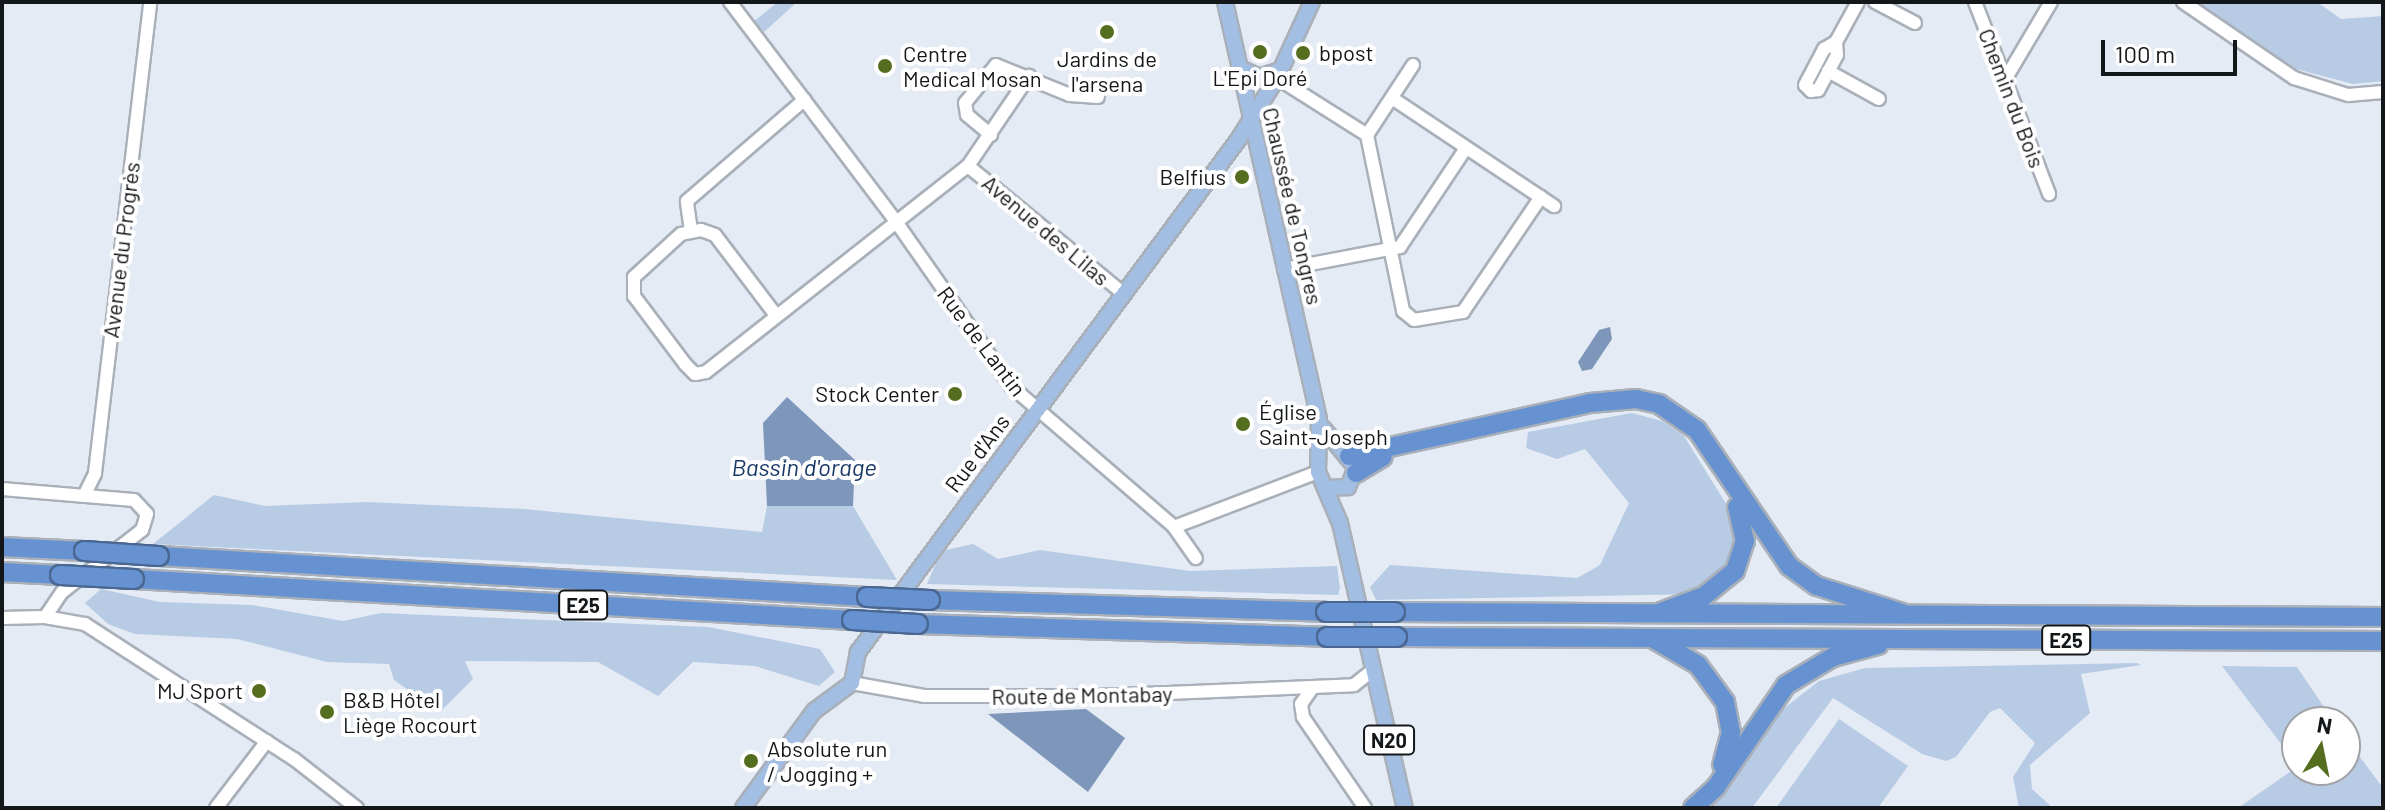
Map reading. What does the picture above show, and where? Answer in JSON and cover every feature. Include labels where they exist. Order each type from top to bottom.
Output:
[{"type":"highway","points":[[1350,461],[1590,403],[1636,399],[1659,404],[1697,430],[1789,566],[1817,586],[1908,616]]},
{"type":"highway","points":[[1350,461],[1603,409],[1656,412],[1690,435],[1745,527],[1742,558],[1728,579],[1658,614]]},
{"type":"highway","name":"E25","points":[[2,547],[867,597],[1326,612],[2383,617]]},
{"type":"highway","name":"E25","points":[[2,572],[918,624],[1327,637],[2383,641]]},
{"type":"highway","points":[[1652,638],[1698,665],[1716,686],[1729,714],[1729,747],[1718,773],[1679,808]]},
{"type":"highway","points":[[1693,808],[1716,787],[1786,685],[1819,663],[1872,649],[1890,639]]},
{"type":"main road","name":"Chaussée de Tongres","points":[[1225,2],[1319,420],[1320,466],[1340,523],[1405,808]]},
{"type":"main road","name":"Rue d'Ans","points":[[852,683],[858,652],[1251,120],[1279,74],[1312,2]]},
{"type":"main road","points":[[1240,68],[1259,77],[1279,74]]},
{"type":"main road","points":[[1235,143],[1258,152]]},
{"type":"main road","name":"Chaussée de Tongres","points":[[1319,420],[1332,444],[1350,461],[1340,523]]},
{"type":"main road","points":[[1320,466],[1333,453],[1350,461]]},
{"type":"main road","points":[[1328,488],[1344,490]]},
{"type":"main road","points":[[743,808],[814,711],[852,683]]},
{"type":"street","name":"Avenue du Progrès","points":[[84,496],[95,473],[150,2]]},
{"type":"street","name":"Rue de Lantin","points":[[730,2],[897,223],[1012,387],[1174,527],[1196,558]]},
{"type":"street","points":[[1836,42],[1837,55],[1818,90],[1805,85],[1824,49],[1836,42],[1858,2]]},
{"type":"street","points":[[1875,2],[1915,23]]},
{"type":"street","name":"Chemin du Bois","points":[[1975,2],[2003,83],[2049,194]]},
{"type":"street","points":[[2003,83],[2051,2]]},
{"type":"street","points":[[2183,2],[2294,78],[2348,95],[2383,92]]},
{"type":"street","points":[[991,135],[967,115],[965,103],[996,65],[1070,95],[1098,97]]},
{"type":"street","points":[[1367,135],[1413,65]]},
{"type":"street","points":[[1828,71],[1879,99]]},
{"type":"street","points":[[1279,74],[1367,135],[1403,311],[1414,320],[1463,312],[1541,197]]},
{"type":"street","name":"Avenue des Lilas","points":[[691,231],[648,260],[634,277],[634,296],[695,374],[706,372],[775,314],[968,166],[1029,76]]},
{"type":"street","points":[[1392,98],[1554,206]]},
{"type":"street","points":[[775,314],[715,235],[691,231],[687,201],[804,100]]},
{"type":"street","points":[[1284,269],[1400,247],[1466,148]]},
{"type":"street","name":"Avenue des Lilas","points":[[968,166],[1124,294]]},
{"type":"street","points":[[1174,527],[1320,466]]},
{"type":"street","points":[[2,489],[134,500],[147,514],[142,530],[62,592],[45,617]]},
{"type":"street","points":[[2,618],[45,617],[85,624],[267,741],[357,808]]},
{"type":"street","name":"Route de Montabay","points":[[852,683],[946,696],[1354,685],[1372,671]]},
{"type":"street","points":[[1313,687],[1301,704],[1303,717],[1365,808]]},
{"type":"street","points":[[216,808],[267,741]]},
{"type":"shaded area","points":[[778,2],[797,2],[764,32],[753,22]]},
{"type":"shaded area","points":[[2196,2],[2317,2],[2341,19],[2383,16],[2383,81],[2353,84],[2292,68]]},
{"type":"shaded area","points":[[1632,413],[1662,421],[1684,436],[1738,523],[1735,557],[1701,594],[1376,600],[1370,587],[1390,565],[1577,578],[1600,565],[1629,503],[1585,449],[1557,459],[1526,448],[1528,432]]},
{"type":"shaded area","points":[[214,495],[265,506],[367,502],[524,509],[762,532],[767,506],[853,506],[897,580],[153,544]]},
{"type":"shaded area","points":[[973,544],[998,559],[1040,550],[1190,571],[1337,566],[1340,588],[1338,595],[927,584],[941,551]]},
{"type":"shaded area","points":[[101,589],[160,602],[253,605],[343,621],[381,613],[708,627],[820,649],[835,672],[819,686],[755,666],[693,662],[658,696],[598,662],[465,661],[473,679],[440,712],[394,680],[389,664],[327,662],[237,639],[135,634],[108,624],[85,603]]},
{"type":"shaded area","points":[[2141,665],[2081,674],[2090,713],[2030,765],[2032,789],[2053,808],[2019,808],[2013,777],[2035,743],[2000,708],[1990,712],[1956,757],[1946,761],[1922,754],[1833,698],[1752,808],[1708,808],[1774,716],[1819,681],[1865,668]]},
{"type":"shaded area","points":[[2222,666],[2297,667],[2323,706],[2281,706],[2281,744]]},
{"type":"shaded area","points":[[1839,719],[1908,766],[1878,808],[1776,808]]},
{"type":"shaded area","points":[[2361,758],[2383,788],[2380,808],[2238,808],[2281,778],[2281,786],[2361,786]]},
{"type":"water","points":[[1610,327],[1612,339],[1592,369],[1582,371],[1578,362],[1599,330]]},
{"type":"water","name":"Bassin d'orage","points":[[787,397],[855,460],[853,506],[767,506],[763,423]]},
{"type":"water","points":[[1086,709],[1125,738],[1088,792],[988,714]]},
{"type":"place","name":"Jardins de l'arsena","points":[[1107,32]]},
{"type":"place","name":"L'Epi Doré","points":[[1260,52]]},
{"type":"place","name":"bpost","points":[[1303,53]]},
{"type":"place","name":"Centre Medical Mosan","points":[[885,66]]},
{"type":"place","name":"Belfius","points":[[1242,177]]},
{"type":"place","name":"Stock Center","points":[[955,394]]},
{"type":"place","name":"Église Saint-Joseph","points":[[1243,424]]},
{"type":"place","name":"MJ Sport","points":[[259,691]]},
{"type":"place","name":"B&B Hôtel Liège Rocourt","points":[[327,712]]},
{"type":"place","name":"Absolute run / Jogging +","points":[[751,761]]}]
